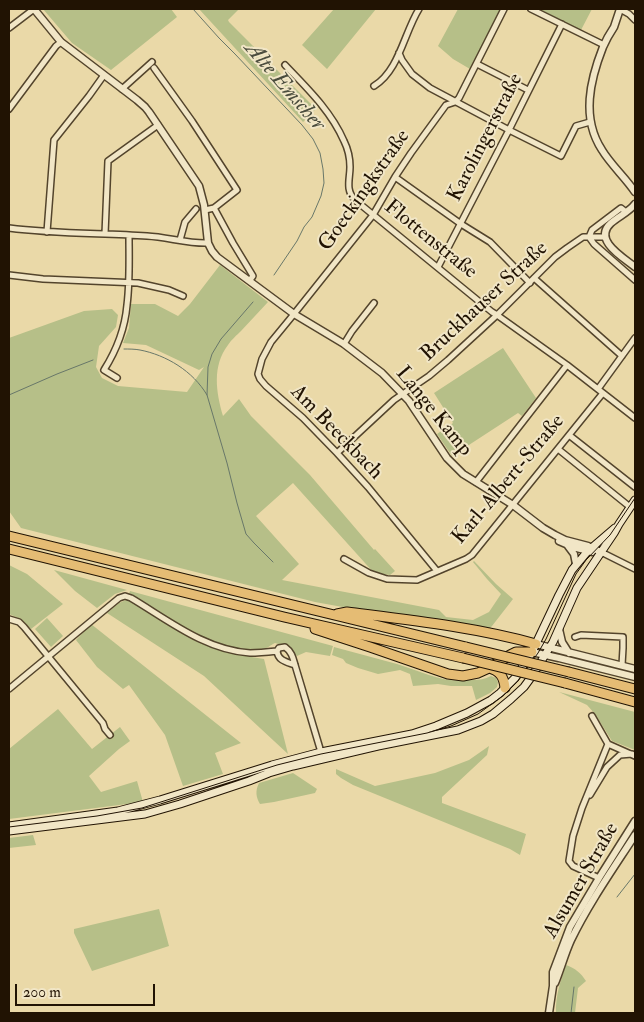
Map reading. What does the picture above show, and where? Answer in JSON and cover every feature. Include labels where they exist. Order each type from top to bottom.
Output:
[{"type":"highway","points":[[9,536],[635,689]]},
{"type":"highway","points":[[9,549],[284,617],[463,658],[635,702]]},
{"type":"highway","points":[[332,615],[347,612],[444,625],[492,633],[534,648]]},
{"type":"highway","points":[[284,617],[308,627],[448,674],[463,676],[489,668],[516,652],[534,648]]},
{"type":"highway","points":[[489,668],[496,670],[502,675],[505,688]]},
{"type":"main road","points":[[322,755],[458,730],[481,721],[504,705],[524,687],[532,676],[547,652],[577,588],[635,500]]},
{"type":"main road","points":[[9,826],[118,811],[232,777],[412,734],[467,713],[500,693],[514,678],[534,648],[558,595],[576,564],[619,524]]},
{"type":"main road","points":[[9,831],[144,814],[249,781],[291,763]]},
{"type":"street","points":[[9,28],[34,9],[61,42],[145,107],[202,192],[208,243],[199,244],[150,236],[47,232],[9,228]]},
{"type":"street","points":[[374,86],[382,80],[399,53],[419,9]]},
{"type":"street","name":"Goeckingkstraße","points":[[294,314],[373,215],[411,152],[446,105],[455,102],[459,98],[504,9]]},
{"type":"street","points":[[531,9],[604,45]]},
{"type":"street","points":[[635,20],[620,9],[595,70],[589,109],[590,122],[602,150],[635,192]]},
{"type":"street","name":"Karolingerstraße","points":[[438,267],[562,24]]},
{"type":"street","points":[[9,109],[61,42]]},
{"type":"street","points":[[399,53],[407,67],[420,81],[430,88],[560,156],[576,126],[590,122]]},
{"type":"street","points":[[122,89],[152,62]]},
{"type":"street","points":[[477,64],[528,90]]},
{"type":"street","name":"Flottenstraße","points":[[285,65],[314,97],[339,131],[346,146],[349,160],[348,185],[350,194],[355,200],[492,312],[567,365],[635,418]]},
{"type":"street","points":[[154,68],[192,121],[237,190],[214,208],[205,210]]},
{"type":"street","points":[[47,232],[54,140],[104,75]]},
{"type":"street","points":[[105,234],[108,161],[158,125]]},
{"type":"street","points":[[395,177],[461,224],[490,242],[532,281],[622,356]]},
{"type":"street","name":"Bruckhauser Straße","points":[[336,453],[402,393],[429,376],[497,315],[567,248],[580,238],[605,237],[610,224],[635,204]]},
{"type":"street","points":[[214,208],[253,276],[250,280]]},
{"type":"street","name":"Bruckhauser Straße","points":[[589,237],[592,230],[621,208],[626,212]]},
{"type":"street","points":[[180,240],[185,222],[196,210]]},
{"type":"street","points":[[118,378],[104,370],[119,340],[127,305],[129,235]]},
{"type":"street","points":[[589,237],[594,244],[635,280]]},
{"type":"street","points":[[605,237],[608,245],[635,267]]},
{"type":"street","name":"Lange Kamp","points":[[208,243],[217,257],[294,314],[344,344],[363,358],[402,393],[447,458],[463,474],[513,505],[567,545],[601,552]]},
{"type":"street","points":[[9,275],[43,280],[138,283],[169,290],[183,296]]},
{"type":"street","points":[[344,344],[374,303]]},
{"type":"street","name":"Am Beeckbach","points":[[294,314],[271,342],[262,359],[258,374],[260,379],[303,418],[368,487],[437,571]]},
{"type":"street","name":"Karl-Albert-Straße","points":[[344,559],[369,573],[387,579],[417,580],[472,555],[569,435],[635,338]]},
{"type":"street","points":[[476,482],[567,365]]},
{"type":"street","points":[[569,435],[635,487]]},
{"type":"street","points":[[558,449],[630,507]]},
{"type":"street","name":"Lange Kamp","points":[[543,528],[589,550]]},
{"type":"street","points":[[567,545],[574,554],[576,564]]},
{"type":"street","points":[[601,552],[635,569]]},
{"type":"street","points":[[9,689],[119,598],[125,596],[183,630],[218,646],[251,653],[277,651],[279,648],[285,648],[290,651],[322,755]]},
{"type":"street","points":[[9,619],[19,622],[24,627],[104,723],[105,729],[110,735]]},
{"type":"street","points":[[559,628],[562,642],[568,653]]},
{"type":"street","points":[[575,637],[581,635],[623,637],[622,665]]},
{"type":"street","points":[[534,648],[635,677]]},
{"type":"street","points":[[277,651],[278,656],[282,660],[295,666]]},
{"type":"street","points":[[547,652],[568,653],[635,669]]},
{"type":"street","points":[[592,716],[608,744],[634,755]]},
{"type":"street","points":[[599,878],[573,866],[569,861],[573,836],[582,808],[608,744]]},
{"type":"street","points":[[582,808],[607,767],[620,755],[634,755]]},
{"type":"street","name":"Alsumer Straße","points":[[549,1013],[553,972],[570,927],[635,820]]},
{"type":"street","name":"Alsumer Straße","points":[[553,986],[570,942],[583,918],[635,835]]},
{"type":"green space","points":[[43,9],[171,9],[177,17],[111,70],[72,43]]},
{"type":"green space","points":[[199,9],[239,9],[228,20],[229,22],[316,109],[303,122]]},
{"type":"green space","points":[[334,9],[376,9],[327,69],[302,45]]},
{"type":"green space","points":[[458,9],[501,9],[470,69],[453,59],[438,46]]},
{"type":"green space","points":[[539,9],[592,9],[581,30]]},
{"type":"green space","points":[[220,265],[268,302],[231,341],[219,362],[217,389],[223,416],[239,399],[251,416],[310,475],[374,550],[395,571],[390,575],[374,573],[293,483],[256,516],[299,564],[282,580],[439,610],[446,617],[473,620],[489,612],[501,594],[474,561],[513,599],[489,629],[315,602],[21,528],[9,511],[9,338],[84,311],[112,309],[118,315],[116,327],[99,346],[96,367],[102,378],[118,386],[187,392],[204,367],[199,370],[146,345],[123,343],[129,328],[131,304],[155,304],[178,316],[190,304]]},
{"type":"green space","points":[[503,348],[536,398],[522,416],[518,413],[452,456],[437,434],[453,423],[434,393]]},
{"type":"green space","points":[[9,565],[27,574],[63,604],[31,629],[21,619],[9,614]]},
{"type":"green space","points":[[54,570],[127,590],[115,594],[97,608],[75,591]]},
{"type":"green space","points":[[130,591],[333,646],[330,656],[306,652],[297,656],[285,646],[275,643],[261,650],[245,651],[228,648],[192,633],[129,594]]},
{"type":"green space","points":[[126,600],[139,604],[182,633],[202,643],[232,653],[264,659],[288,754],[204,676],[107,613]]},
{"type":"green space","points":[[47,618],[63,636],[51,647],[35,629]]},
{"type":"green space","points":[[91,624],[241,743],[215,753],[223,774],[183,786],[165,735],[129,685],[123,689],[97,667],[76,640]]},
{"type":"green space","points":[[334,647],[443,679],[480,680],[491,676],[496,678],[498,682],[497,687],[476,700],[472,686],[438,684],[413,686],[410,674],[400,670],[378,674],[358,668],[332,655]]},
{"type":"green space","points":[[559,692],[635,712],[635,750],[612,741],[587,705]]},
{"type":"green space","points":[[58,709],[92,749],[120,727],[130,741],[89,776],[101,792],[137,781],[143,802],[9,819],[9,749]]},
{"type":"green space","points":[[489,746],[487,755],[442,797],[442,803],[526,834],[520,855],[510,849],[353,785],[336,774],[336,769],[375,786],[435,773],[469,760]]},
{"type":"green space","points":[[293,773],[317,789],[315,793],[260,804],[256,794],[259,783]]},
{"type":"green space","points":[[33,835],[36,845],[9,848],[9,838]]},
{"type":"green space","points":[[159,909],[169,946],[92,971],[74,933],[74,929]]},
{"type":"green space","points":[[566,965],[578,971],[586,981],[578,988],[575,1013],[556,1013],[557,994]]},
{"type":"waterway","name":"Alte Emscher","points":[[193,9],[302,125],[313,139],[320,153],[324,183],[321,196],[312,217],[274,275]]},
{"type":"waterway","name":"Alte Emscher","points":[[253,302],[221,339],[212,354],[208,367],[207,395],[246,534],[273,562]]},
{"type":"waterway","points":[[124,349],[150,352],[169,360],[187,372],[207,395]]},
{"type":"waterway","points":[[9,395],[93,360]]},
{"type":"waterway","name":"Alte Emscher","points":[[617,897],[635,874]]},
{"type":"waterway","name":"Alte Emscher","points":[[571,1013],[574,987]]},
{"type":"tram line","points":[[9,827],[97,816],[142,808],[277,765],[321,754],[427,733],[451,726],[478,714],[504,695],[518,681],[546,639],[576,574],[586,560],[610,535],[635,498]]}]
